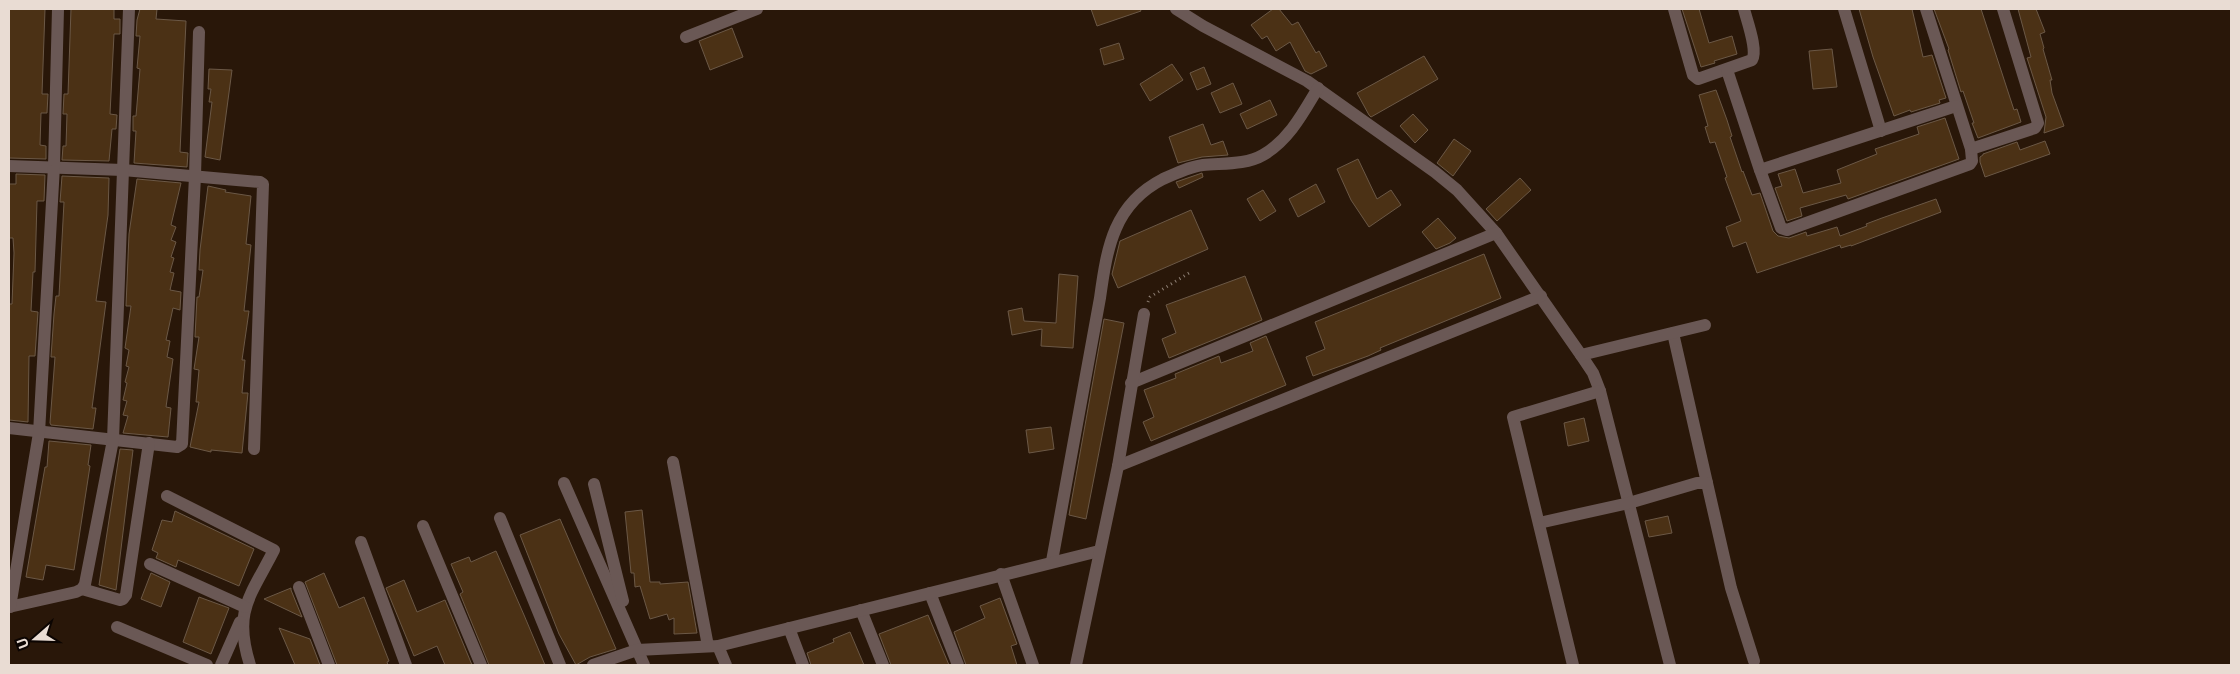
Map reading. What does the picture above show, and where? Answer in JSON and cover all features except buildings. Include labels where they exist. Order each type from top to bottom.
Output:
[{"type":"street","points":[[58,9],[54,166],[39,433],[9,607],[82,589],[120,600],[125,598],[149,443]]},
{"type":"street","points":[[82,589],[113,440],[129,9]]},
{"type":"street","points":[[686,37],[757,9]]},
{"type":"street","points":[[1176,9],[1203,26],[1288,69],[1318,88],[1435,172],[1469,201],[1496,233],[1593,373],[1600,391],[1670,665]]},
{"type":"street","points":[[1674,9],[1695,77],[1702,78],[1727,70],[1754,58],[1754,50],[1744,9]]},
{"type":"street","points":[[1844,9],[1881,131]]},
{"type":"street","points":[[1727,70],[1781,228],[1787,230],[1970,164],[1972,158],[1971,149],[1926,9]]},
{"type":"street","points":[[1971,149],[2035,128],[2038,123],[2003,9]]},
{"type":"street","points":[[9,428],[39,433],[177,447],[182,444],[195,176],[199,32]]},
{"type":"street","points":[[1052,561],[1100,298],[1105,258],[1120,217],[1147,187],[1168,176],[1201,166],[1245,161],[1260,157],[1272,150],[1284,140],[1318,88]]},
{"type":"street","points":[[1760,170],[1956,106]]},
{"type":"street","points":[[9,166],[54,166],[123,170],[260,182],[264,187],[254,449]]},
{"type":"street","points":[[1131,383],[1496,233]]},
{"type":"street","points":[[1118,466],[1541,296]]},
{"type":"street","points":[[1076,665],[1118,466],[1144,314]]},
{"type":"street","points":[[1581,355],[1706,325]]},
{"type":"street","points":[[1673,333],[1731,588],[1754,662]]},
{"type":"street","points":[[1573,665],[1513,417],[1600,391]]},
{"type":"street","points":[[673,462],[713,646],[726,665]]},
{"type":"street","points":[[1539,523],[1629,503],[1697,483],[1707,483]]},
{"type":"street","points":[[564,484],[644,665]]},
{"type":"street","points":[[594,484],[630,632]]},
{"type":"street","points":[[167,496],[274,550],[221,665]]},
{"type":"street","points":[[500,518],[560,665]]},
{"type":"street","points":[[423,526],[481,665]]},
{"type":"street","points":[[360,542],[406,665]]},
{"type":"street","points":[[593,665],[637,650],[713,646],[1052,561],[1099,551]]},
{"type":"street","points":[[150,564],[244,612]]},
{"type":"street","points":[[1001,574],[1033,665]]},
{"type":"street","points":[[299,587],[329,665]]},
{"type":"street","points":[[930,593],[958,665]]},
{"type":"street","points":[[861,610],[883,665]]},
{"type":"street","points":[[244,612],[243,640],[250,665]]},
{"type":"street","points":[[117,627],[208,665]]},
{"type":"street","points":[[789,628],[803,665]]},
{"type":"path","points":[[1144,314],[1150,297],[1189,274]]}]
